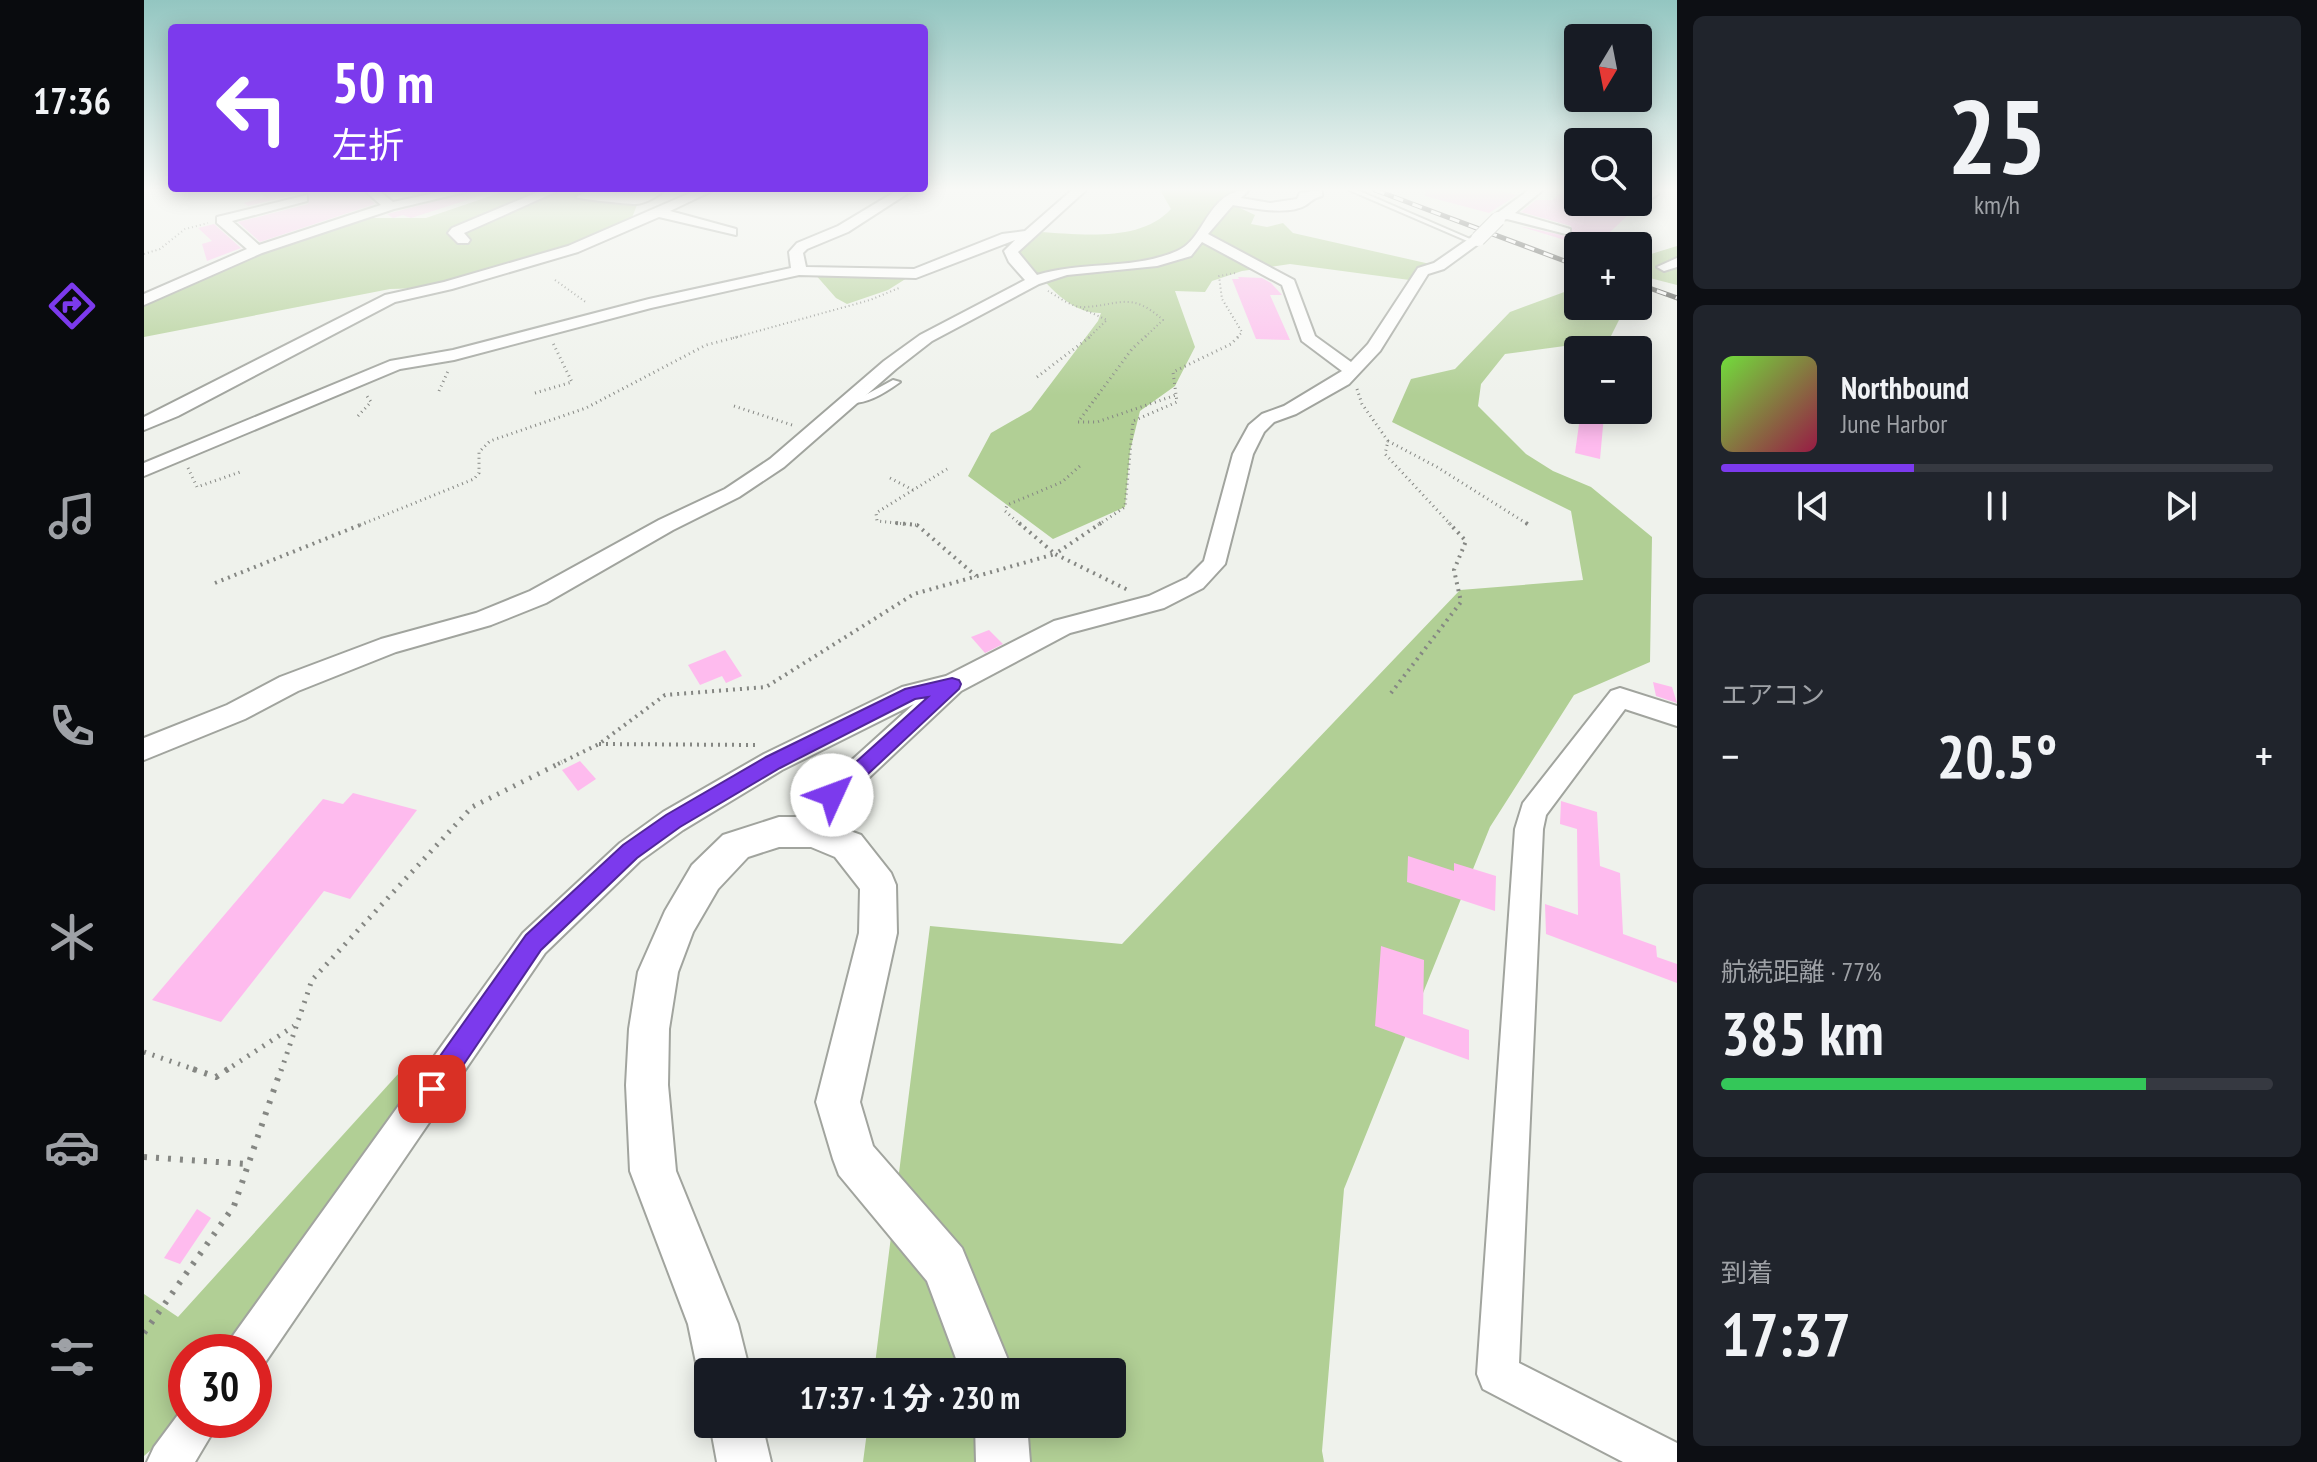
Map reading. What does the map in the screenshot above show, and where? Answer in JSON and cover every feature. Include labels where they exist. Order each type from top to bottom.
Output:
[{"type":"street","points":[[144,300],[238,258]]},
{"type":"street","points":[[144,424],[390,298],[447,286],[542,258]]},
{"type":"street","points":[[797,258],[799,271]]},
{"type":"street","points":[[144,470],[396,365],[454,355],[799,271],[916,274],[955,258]]},
{"type":"street","points":[[1014,258],[1034,281]]},
{"type":"street","points":[[144,749],[236,712],[289,684],[389,645],[483,619],[538,597],[666,525],[732,493],[777,463],[926,338],[1034,281],[1065,271],[1170,258]]},
{"type":"street","points":[[1244,258],[1289,283],[1308,338],[1348,374]]},
{"type":"street","points":[[260,1334],[534,943],[630,852],[673,821],[808,745],[911,694],[952,684],[1062,627],[1153,603],[1195,583],[1214,564],[1243,454],[1256,429],[1268,418],[1290,410],[1348,374],[1374,347],[1423,271],[1451,258]]},
{"type":"street","points":[[812,832],[832,795],[952,684]]},
{"type":"street","points":[[1668,1462],[1498,1374],[1529,829],[1533,811],[1620,698],[1677,716]]},
{"type":"street","points":[[721,1358],[713,1324],[653,1171],[647,1085],[649,1029],[658,972],[678,923],[705,877],[736,846],[779,832],[812,832],[848,846],[878,885],[878,933],[838,1102],[855,1159],[945,1265],[982,1358]]},
{"type":"street","points":[[169,1462],[186,1438]]},
{"type":"street","points":[[739,1438],[744,1462]]},
{"type":"street","points":[[1002,1438],[1003,1462]]},
{"type":"lane","points":[[848,401],[862,400],[896,382]]},
{"type":"path","points":[[144,1333],[234,1206],[312,980],[472,807],[599,744],[665,695],[766,687],[914,594],[1055,554],[1125,507],[1133,421],[1177,402],[1173,372],[1231,344],[1242,332],[1222,299],[1219,276],[1261,267]]},
{"type":"path","points":[[215,583],[474,479],[479,473],[479,452],[490,441],[586,408],[706,345],[870,300],[896,291],[916,274]]},
{"type":"path","points":[[555,280],[605,316]]},
{"type":"path","points":[[1034,281],[1060,299],[1107,320],[1037,377]]},
{"type":"path","points":[[1081,308],[1109,299],[1123,300],[1153,308],[1163,320],[1132,349],[1078,422],[1097,422],[1176,395]]},
{"type":"path","points":[[535,393],[572,382],[548,332]]},
{"type":"path","points":[[1348,374],[1362,404],[1388,441],[1437,467],[1529,525]]},
{"type":"path","points":[[734,406],[814,432]]},
{"type":"path","points":[[1388,441],[1385,454],[1466,541],[1454,558],[1453,579],[1461,602],[1391,693]]},
{"type":"path","points":[[183,455],[197,487],[243,471]]},
{"type":"path","points":[[1081,465],[1062,482],[1007,505],[1005,511],[1055,554],[1153,603]]},
{"type":"path","points":[[947,469],[876,513],[877,521],[917,525],[976,576]]},
{"type":"path","points":[[890,478],[913,490]]},
{"type":"path","points":[[599,744],[808,745]]},
{"type":"path","points":[[144,1052],[216,1077],[296,1025]]},
{"type":"path","points":[[144,1157],[247,1164]]},
{"type":"green space","points":[[246,258],[526,258],[427,288],[390,289],[144,337],[144,301]]},
{"type":"green space","points":[[1025,258],[1405,258],[1439,266],[1417,281],[1290,264],[1242,271],[1212,281],[1205,292],[1175,291],[1195,347],[1175,386],[1140,411],[1130,451],[1125,507],[1053,539],[968,476],[991,433],[1031,410],[1098,321],[1101,313],[1076,307],[1045,281]]},
{"type":"green space","points":[[1652,258],[1677,258],[1677,285],[1652,279]]},
{"type":"green space","points":[[814,273],[907,278],[888,290],[847,304],[836,298]]},
{"type":"green space","points":[[1564,292],[1564,320],[1619,320],[1611,336],[1564,336],[1564,346],[1505,354],[1481,384],[1478,406],[1526,454],[1553,471],[1591,487],[1652,537],[1650,662],[1574,695],[1490,827],[1344,1189],[1322,1451],[1324,1462],[863,1462],[866,1438],[1126,1438],[1126,1358],[876,1358],[930,926],[1122,944],[1460,590],[1583,580],[1571,511],[1392,422],[1411,379],[1455,369],[1510,312]]},
{"type":"green space","points":[[399,1073],[421,1085],[241,1334],[168,1334],[168,1435],[144,1456],[144,1294],[178,1317]]},
{"type":"building","points":[[1262,278],[1282,295],[1270,295],[1290,340],[1256,339],[1232,279]]},
{"type":"building","points":[[1579,424],[1603,424],[1600,459],[1575,453]]},
{"type":"building","points":[[989,630],[1003,644],[985,653],[971,637]]},
{"type":"building","points":[[725,650],[742,676],[726,683],[722,676],[700,685],[688,665]]},
{"type":"building","points":[[1653,682],[1672,687],[1677,703],[1656,696]]},
{"type":"building","points":[[580,761],[596,779],[578,791],[562,770]]},
{"type":"building","points":[[353,793],[417,810],[350,899],[324,891],[221,1022],[152,1000],[323,799],[343,804]]},
{"type":"building","points":[[1561,801],[1597,812],[1600,866],[1620,873],[1623,934],[1656,946],[1657,957],[1677,964],[1677,983],[1546,934],[1545,904],[1578,915],[1577,829],[1560,824]]},
{"type":"building","points":[[1408,856],[1454,871],[1454,863],[1496,876],[1495,911],[1407,882]]},
{"type":"building","points":[[1381,946],[1424,960],[1423,1014],[1469,1030],[1469,1060],[1375,1026]]},
{"type":"building","points":[[197,1209],[211,1218],[180,1264],[164,1258]]},
{"type":"railway","points":[[1557,258],[1564,261]]},
{"type":"railway","points":[[1652,289],[1677,298]]},
{"type":"route","points":[[432,1089],[534,943],[630,852],[673,821],[773,762],[911,694],[952,684],[832,795]]}]
